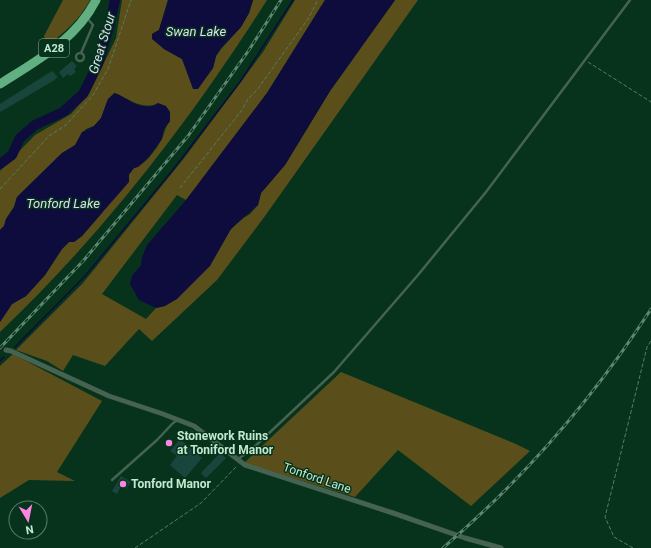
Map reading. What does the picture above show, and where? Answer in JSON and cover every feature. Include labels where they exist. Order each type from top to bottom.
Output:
[{"type":"highway","name":"A28","points":[[0,84],[55,47],[78,28],[86,18],[96,0]]},
{"type":"street","name":"Tonford Lane","points":[[6,350],[11,350],[109,396],[194,426],[239,461],[465,538],[501,548]]},
{"type":"lane","points":[[239,461],[334,372],[486,192],[630,0]]},
{"type":"lane","points":[[81,53],[93,25],[86,18]]},
{"type":"lane","points":[[112,480],[157,440],[173,423],[179,420]]},
{"type":"path","points":[[0,189],[49,136],[66,125],[93,95],[108,69],[131,0]]},
{"type":"path","points":[[180,188],[242,110],[248,99],[308,19],[318,0]]},
{"type":"path","points":[[584,60],[651,102]]},
{"type":"path","points":[[633,548],[614,537],[606,517],[647,347],[651,341]]},
{"type":"path","points":[[135,548],[201,503],[239,461]]},
{"type":"shaded area","points":[[63,0],[90,0],[81,14],[71,25],[47,46],[44,36]]},
{"type":"shaded area","points":[[122,0],[168,0],[159,30],[152,34],[164,49],[182,59],[197,89],[213,68],[216,56],[241,27],[249,13],[253,0],[267,0],[208,89],[144,174],[110,216],[74,256],[38,295],[0,332],[0,322],[12,304],[26,296],[45,275],[62,249],[69,242],[74,242],[82,236],[101,214],[134,168],[142,164],[154,151],[170,121],[155,105],[148,106],[138,104],[114,93],[108,99],[101,118],[94,126],[86,129],[76,145],[62,153],[17,197],[14,207],[6,219],[4,226],[0,230],[0,171],[35,135],[71,114],[89,94],[116,38]]},
{"type":"shaded area","points":[[295,0],[325,0],[267,93],[186,200],[177,195],[102,294],[146,319],[156,308],[165,306],[238,221],[250,214],[258,205],[261,193],[285,165],[330,91],[395,0],[418,0],[265,216],[217,280],[152,341],[139,329],[105,366],[73,355],[63,371],[47,361],[16,350],[83,283],[185,157],[263,52]]},
{"type":"shaded area","points":[[13,354],[102,401],[57,472],[75,481],[29,480],[0,498],[0,366]]},
{"type":"shaded area","points":[[341,372],[530,451],[471,506],[398,450],[355,497],[244,463]]},
{"type":"water","name":"Swan Lake","points":[[168,0],[253,0],[249,13],[241,27],[221,48],[216,56],[213,68],[198,89],[193,89],[182,59],[164,49],[152,39],[152,34],[159,30]]},
{"type":"water","points":[[325,0],[395,0],[330,91],[285,165],[261,193],[258,205],[231,229],[210,266],[177,299],[165,306],[156,308],[139,300],[130,284],[132,276],[141,265],[142,257],[147,245],[186,200],[267,93]]},
{"type":"water","name":"Tonford Lake","points":[[115,93],[141,106],[152,106],[158,103],[166,106],[170,112],[170,121],[164,129],[162,139],[148,158],[138,167],[134,168],[129,174],[129,182],[82,236],[74,242],[69,242],[62,249],[45,275],[26,296],[12,304],[0,322],[0,230],[4,226],[6,219],[14,207],[17,197],[62,153],[75,145],[82,132],[94,126],[101,118],[108,99]]},
{"type":"building","points":[[72,61],[77,66],[74,69],[76,72],[70,76],[68,74],[63,78],[59,72]]},
{"type":"building","points":[[52,71],[58,77],[0,112],[0,104]]},
{"type":"building","points":[[192,430],[204,439],[202,441],[190,431]]},
{"type":"building","points":[[180,439],[202,458],[185,478],[170,465],[177,456],[170,451]]},
{"type":"building","points":[[220,453],[226,458],[206,478],[201,473]]},
{"type":"building","name":"Tonford Manor","points":[[121,476],[131,482],[126,489],[121,486],[117,494],[112,491]]},
{"type":"waterway","name":"Great Stour","points":[[0,164],[12,155],[20,138],[35,125],[63,112],[83,94],[98,64],[115,0]]},
{"type":"waterway","points":[[15,347],[86,275],[172,171],[240,82],[293,0]]},
{"type":"waterway","points":[[0,361],[4,357]]},
{"type":"railway","points":[[0,348],[84,260],[188,136],[249,50],[281,0]]},
{"type":"railway","points":[[443,548],[473,522],[529,466],[581,406],[629,342],[651,309]]},
{"type":"place","name":"Stonework Ruins at Toniford Manor","points":[[169,443]]},
{"type":"place","name":"Tonford Manor","points":[[123,484]]}]
